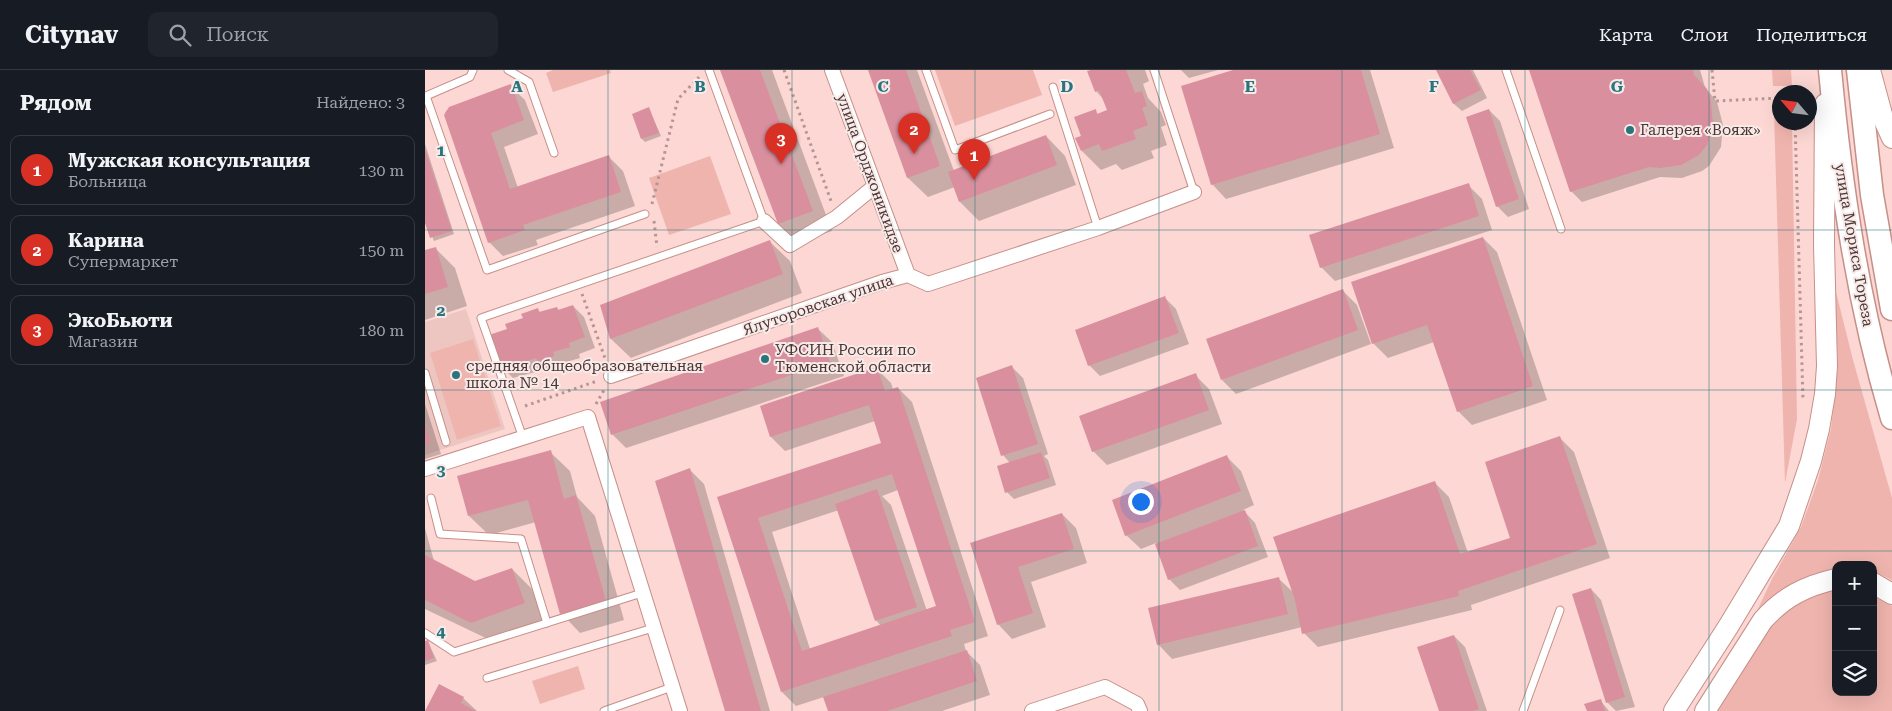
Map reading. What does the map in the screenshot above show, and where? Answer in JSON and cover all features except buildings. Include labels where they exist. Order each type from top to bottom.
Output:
[{"type":"main road","name":"улица Мориса Тореза","points":[[1830,70],[1841,174],[1851,242],[1873,349],[1892,418]]},
{"type":"main road","name":"улица Мориса Тореза","points":[[1858,70],[1872,195],[1892,309]]},
{"type":"street","name":"улица Орджоникидзе","points":[[832,70],[908,275]]},
{"type":"street","points":[[1674,711],[1728,627],[1789,526],[1811,461],[1819,429],[1825,394],[1827,366],[1824,245],[1826,70]]},
{"type":"street","points":[[1870,70],[1883,118],[1892,138]]},
{"type":"street","points":[[764,221],[790,245],[837,218],[875,186]]},
{"type":"street","name":"Ялуторовская улица","points":[[611,376],[882,282],[908,275],[928,284],[1098,228],[1194,192]]},
{"type":"street","points":[[425,469],[588,417],[671,688],[681,711]]},
{"type":"street","points":[[1705,711],[1763,620],[1775,607],[1801,589],[1832,580]]},
{"type":"street","points":[[1877,585],[1892,594]]},
{"type":"street","points":[[1032,711],[1105,687],[1137,704],[1140,711]]},
{"type":"lane","points":[[473,70],[470,77],[426,96],[487,270],[645,214]]},
{"type":"lane","points":[[508,70],[529,82],[554,153]]},
{"type":"lane","points":[[523,438],[481,318],[764,221],[709,70]]},
{"type":"lane","points":[[927,70],[955,150],[1050,114]]},
{"type":"lane","points":[[1154,70],[1194,192]]},
{"type":"lane","points":[[1506,70],[1561,229]]},
{"type":"lane","points":[[1053,88],[1098,228]]},
{"type":"lane","points":[[425,372],[446,442]]},
{"type":"lane","points":[[431,498],[440,534],[521,539],[547,623]]},
{"type":"lane","points":[[425,632],[454,652],[642,593]]},
{"type":"lane","points":[[1523,711],[1560,610]]},
{"type":"lane","points":[[487,678],[653,628]]},
{"type":"lane","points":[[603,711],[671,688]]},
{"type":"path","points":[[784,70],[837,218]]},
{"type":"path","points":[[1712,70],[1715,101],[1772,98]]},
{"type":"path","points":[[658,257],[653,204],[666,144],[678,99],[701,76]]},
{"type":"path","points":[[1795,130],[1803,408]]},
{"type":"path","points":[[578,284],[611,376],[588,417]]},
{"type":"path","points":[[513,410],[611,376]]},
{"type":"shaded area","points":[[553,70],[610,70],[611,73],[553,92],[546,73]]},
{"type":"shaded area","points":[[935,70],[1033,70],[1042,95],[955,126]]},
{"type":"shaded area","points":[[1772,70],[1791,70],[1792,85],[1773,85]]},
{"type":"shaded area","points":[[1775,130],[1792,130],[1797,419],[1785,483]]},
{"type":"shaded area","points":[[710,156],[731,214],[669,235],[649,178]]},
{"type":"shaded area","points":[[1835,288],[1892,498],[1892,580],[1877,573],[1877,561],[1832,561],[1832,571],[1802,579],[1792,584],[1773,596],[1756,613],[1772,579],[1801,527],[1818,480],[1831,429],[1838,366]]},
{"type":"shaded area","name":"средняя общеобразовательная школа № 14","points":[[466,309],[505,429],[425,455],[425,322]]},
{"type":"shaded area","points":[[473,339],[501,426],[457,440],[430,353]]},
{"type":"shaded area","points":[[1832,590],[1832,696],[1877,696],[1877,598],[1892,606],[1892,711],[1716,711],[1771,626],[1800,602]]},
{"type":"shaded area","points":[[578,666],[585,689],[540,704],[532,681]]},
{"type":"place","name":"Галерея «Вояж»","points":[[1630,130]]},
{"type":"place","name":"Карина","points":[[914,154]]},
{"type":"place","name":"ЭкоБьюти","points":[[781,164]]},
{"type":"place","name":"Мужская консультация","points":[[974,180]]},
{"type":"place","name":"УФСИН России по Тюменской области","points":[[765,359]]},
{"type":"place","name":"средняя общеобразовательная школа № 14","points":[[456,375]]}]
